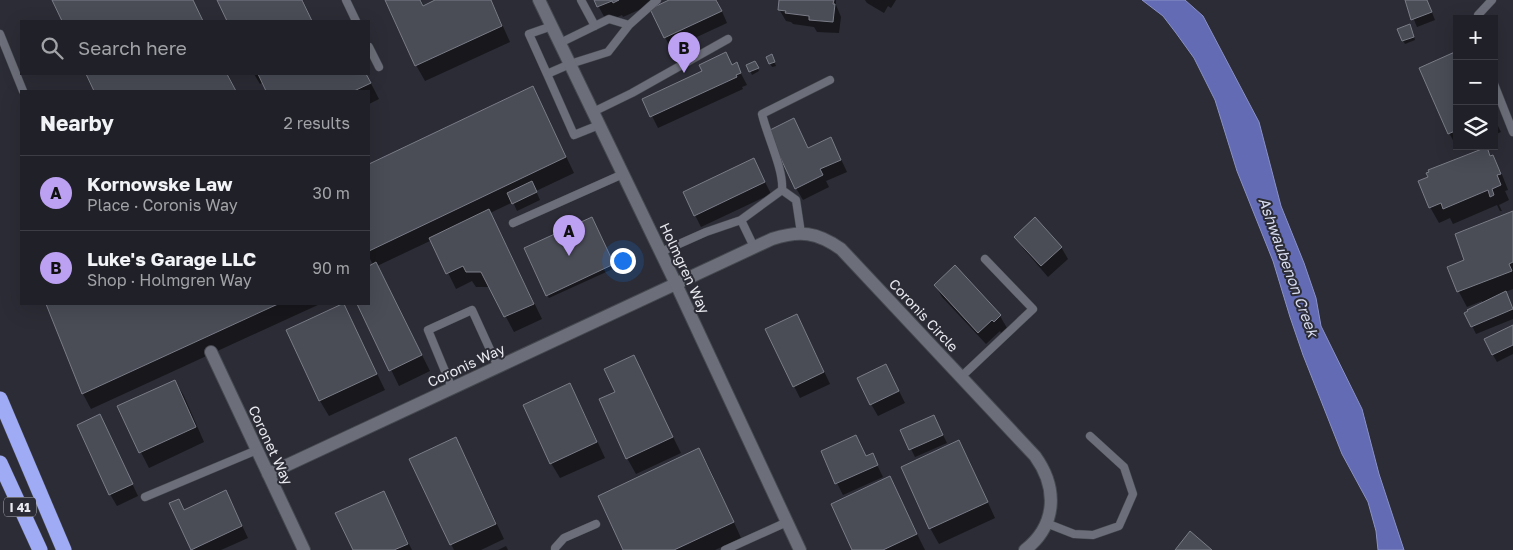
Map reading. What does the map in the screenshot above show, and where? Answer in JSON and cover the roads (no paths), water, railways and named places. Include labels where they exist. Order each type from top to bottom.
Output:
[{"type":"highway","points":[[0,399],[64,550]]},
{"type":"highway","name":"I 41","points":[[0,463],[40,550]]},
{"type":"street","name":"Holmgren Way","points":[[539,0],[661,252],[800,550]]},
{"type":"street","name":"Coronis Circle","points":[[676,284],[786,234],[801,233],[815,235],[829,240],[842,249],[1043,466],[1049,482],[1050,510],[1041,533],[1032,545],[1025,550]]},
{"type":"street","name":"Coronis Way","points":[[268,474],[676,284]]},
{"type":"street","name":"Coronet Way","points":[[211,352],[304,550]]},
{"type":"lane","points":[[346,0],[356,20]]},
{"type":"lane","points":[[581,0],[594,26]]},
{"type":"lane","points":[[547,74],[570,64],[608,52],[629,25],[657,0]]},
{"type":"lane","points":[[1478,15],[1492,0]]},
{"type":"lane","points":[[560,43],[609,19],[629,25]]},
{"type":"lane","points":[[552,26],[529,34],[574,135],[599,125]]},
{"type":"lane","points":[[0,34],[23,90]]},
{"type":"lane","points":[[593,112],[632,93],[728,40]]},
{"type":"lane","points":[[370,49],[379,67]]},
{"type":"lane","points":[[661,252],[706,232],[741,220],[782,190],[783,180],[768,138],[762,114],[830,80]]},
{"type":"lane","points":[[1498,94],[1513,132]]},
{"type":"lane","points":[[513,223],[623,174]]},
{"type":"lane","points":[[782,190],[796,200],[801,233]]},
{"type":"lane","points":[[741,220],[754,247]]},
{"type":"lane","points":[[961,377],[1033,309],[984,259]]},
{"type":"lane","points":[[452,388],[428,330],[472,310],[498,367]]},
{"type":"lane","points":[[1046,523],[1074,534],[1093,535],[1119,526],[1133,494],[1124,467],[1090,436]]},
{"type":"lane","points":[[145,497],[257,450]]},
{"type":"lane","points":[[725,550],[787,522]]},
{"type":"lane","points":[[555,550],[554,548],[564,538],[596,524]]},
{"type":"water","name":"Ashwaubenon Creek","points":[[1142,0],[1185,0],[1203,16],[1259,122],[1281,206],[1316,298],[1321,326],[1362,409],[1379,474],[1404,550],[1378,550],[1376,531],[1368,502],[1342,454],[1303,355],[1273,261],[1237,171],[1215,100],[1194,58],[1176,33],[1163,16]]},
{"type":"place","name":"Luke's Garage LLC","points":[[684,73]]},
{"type":"place","name":"Kornowske Law","points":[[569,256]]}]
